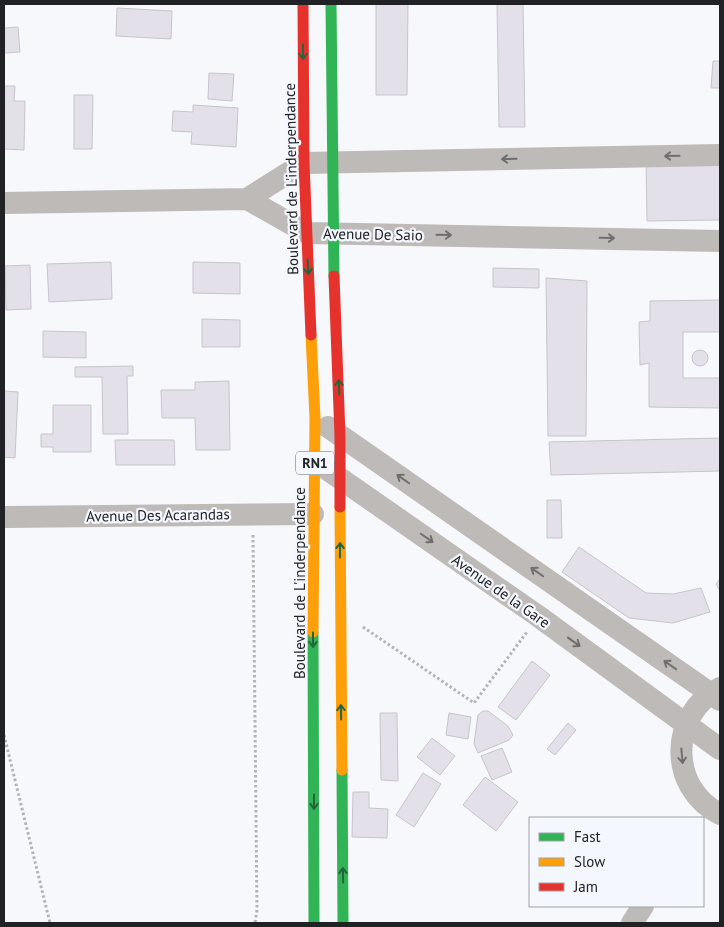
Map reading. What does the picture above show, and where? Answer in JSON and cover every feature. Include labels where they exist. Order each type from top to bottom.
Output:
[{"type":"highway","name":"Boulevard de L'inderpendance","points":[[303,4],[304,163],[315,418],[313,514],[314,923]]},
{"type":"highway","name":"RN1","points":[[331,4],[333,233],[340,436],[343,923]]},
{"type":"street","points":[[4,203],[247,199],[304,163],[720,155]]},
{"type":"street","name":"Avenue De Saio","points":[[247,199],[307,233],[720,241]]},
{"type":"street","points":[[315,418],[717,693],[696,706],[686,724],[681,745],[683,768],[691,788],[708,813]]},
{"type":"street","name":"Avenue de la Gare","points":[[315,461],[538,616],[720,749]]},
{"type":"street","name":"Avenue Des Acarandas","points":[[4,517],[313,514]]},
{"type":"street","points":[[632,923],[642,907]]},
{"type":"path","points":[[252,514],[256,923]]},
{"type":"path","points":[[340,611],[474,703],[538,616]]},
{"type":"path","points":[[4,735],[50,923]]},
{"type":"building","points":[[376,4],[408,4],[407,95],[376,95]]},
{"type":"building","points":[[497,4],[523,4],[525,127],[499,127]]},
{"type":"building","points":[[117,8],[172,11],[171,39],[116,36]]},
{"type":"building","points":[[18,27],[20,52],[4,53],[4,28]]},
{"type":"building","points":[[713,61],[720,61],[720,88],[711,88]]},
{"type":"building","points":[[209,73],[234,74],[232,101],[208,99]]},
{"type":"building","points":[[4,86],[15,86],[14,101],[25,101],[24,150],[4,149]]},
{"type":"building","points":[[74,95],[93,95],[92,149],[74,149]]},
{"type":"building","points":[[193,105],[238,108],[236,147],[191,144],[192,132],[172,131],[173,111],[193,112]]},
{"type":"building","points":[[720,161],[720,220],[647,221],[646,162]]},
{"type":"building","points":[[111,262],[112,299],[49,302],[47,264]]},
{"type":"building","points":[[193,262],[240,263],[240,294],[193,293]]},
{"type":"building","points":[[30,265],[31,309],[6,310],[5,266]]},
{"type":"building","points":[[493,268],[539,269],[539,288],[493,287]]},
{"type":"building","points":[[546,278],[587,281],[586,436],[548,436]]},
{"type":"building","points":[[720,300],[720,332],[683,332],[683,378],[720,378],[720,408],[649,407],[649,363],[640,365],[639,322],[650,321],[650,301]]},
{"type":"building","points":[[202,319],[240,320],[240,347],[202,347]]},
{"type":"building","points":[[43,331],[86,332],[86,358],[43,357]]},
{"type":"building","points":[[700,350],[708,358],[700,366],[692,358]]},
{"type":"building","points":[[133,366],[133,376],[127,376],[128,434],[103,434],[102,377],[75,377],[75,367]]},
{"type":"building","points":[[229,381],[230,450],[196,450],[195,418],[162,418],[161,390],[195,390],[195,382]]},
{"type":"building","points":[[4,391],[18,392],[15,458],[4,457]]},
{"type":"building","points":[[53,405],[91,405],[91,452],[53,452],[53,447],[41,447],[41,434],[53,434]]},
{"type":"building","points":[[720,438],[720,471],[551,475],[549,442]]},
{"type":"building","points":[[115,440],[174,440],[175,465],[116,465]]},
{"type":"building","points":[[547,500],[561,500],[562,538],[547,538]]},
{"type":"building","points":[[579,547],[646,593],[673,594],[701,588],[710,612],[673,623],[629,618],[562,572]]},
{"type":"building","points":[[720,579],[720,591],[716,584]]},
{"type":"building","points":[[532,661],[550,675],[516,720],[498,707]]},
{"type":"building","points":[[483,711],[488,711],[508,726],[513,735],[509,740],[478,753],[474,744],[478,715]]},
{"type":"building","points":[[380,713],[397,713],[398,781],[381,780]]},
{"type":"building","points":[[449,713],[471,717],[468,739],[446,735]]},
{"type":"building","points":[[568,723],[576,730],[555,755],[547,749]]},
{"type":"building","points":[[432,738],[455,756],[440,775],[417,757]]},
{"type":"building","points":[[502,748],[512,772],[492,780],[481,756]]},
{"type":"building","points":[[423,773],[441,784],[414,827],[396,815]]},
{"type":"building","points":[[485,777],[518,802],[496,831],[463,805]]},
{"type":"building","points":[[353,792],[369,792],[369,808],[388,809],[387,838],[352,837]]},
{"type":"traffic: fast","points":[[331,4],[334,276]]},
{"type":"traffic: fast","points":[[313,632],[314,923]]},
{"type":"traffic: fast","points":[[342,770],[343,923]]},
{"type":"traffic: slow","points":[[311,335],[315,418],[313,632]]},
{"type":"traffic: slow","points":[[340,507],[342,770]]},
{"type":"traffic: jam","points":[[303,4],[304,163],[311,335]]},
{"type":"traffic: jam","points":[[334,276],[340,436],[340,507]]}]
